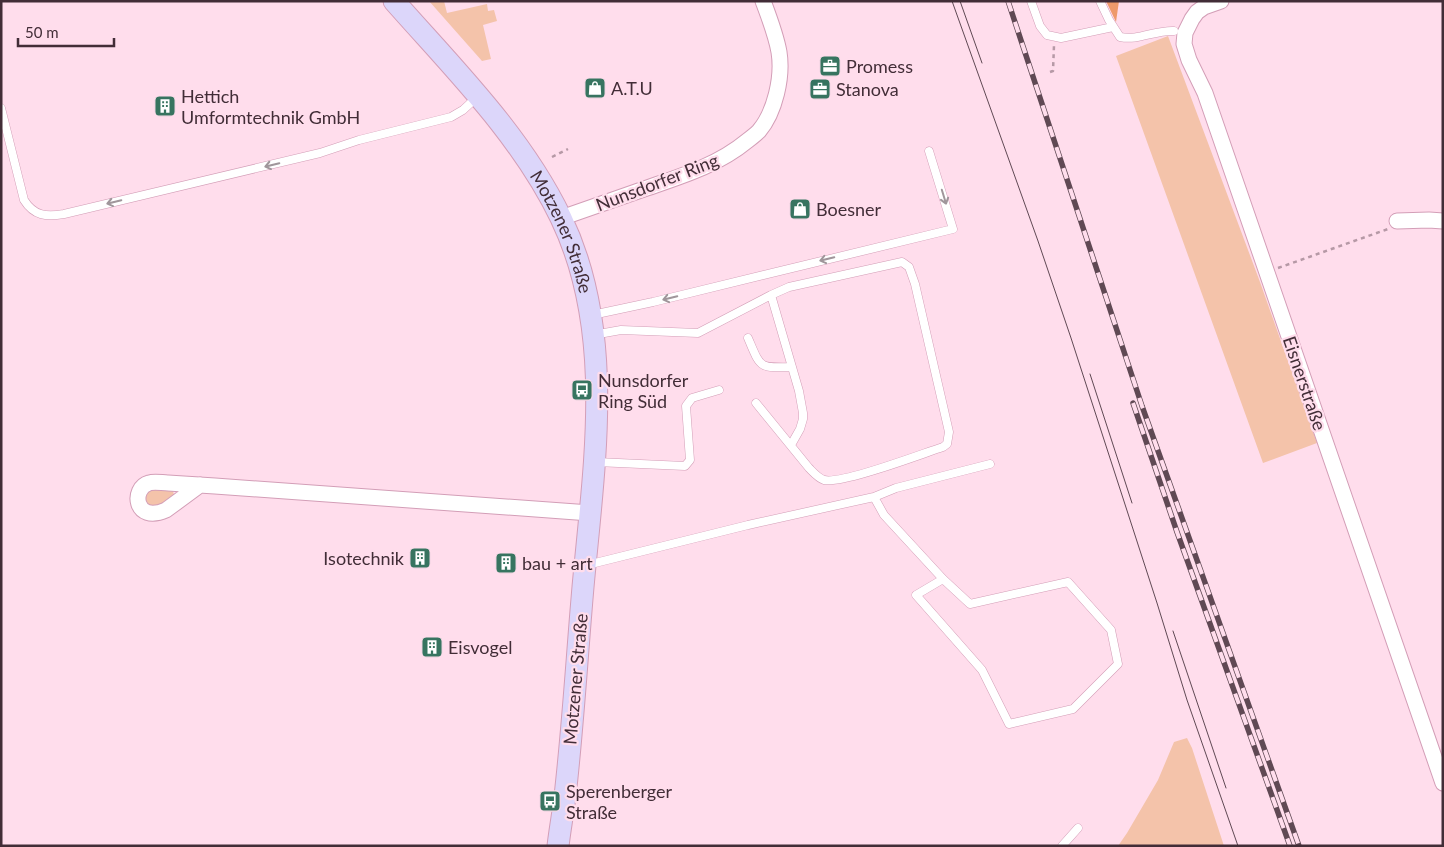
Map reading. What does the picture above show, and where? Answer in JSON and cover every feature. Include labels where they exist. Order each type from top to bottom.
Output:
[{"type":"street","name":"Motzener Straße","points":[[394,1],[502,123],[524,154],[561,218],[571,243],[581,274],[592,325],[596,391],[594,462],[567,776],[558,846]]},
{"type":"street","name":"Nunsdorfer Ring","points":[[561,218],[695,171],[729,155],[758,132],[776,95],[779,74],[777,43],[763,1]]},
{"type":"street","name":"Eisnerstraße","points":[[1221,1],[1204,7],[1197,12],[1185,32],[1184,44],[1189,60],[1205,93],[1443,783]]},
{"type":"street","points":[[1397,221],[1443,221]]},
{"type":"street","points":[[200,485],[590,513]]},
{"type":"lane","points":[[1031,1],[1040,26],[1047,35],[1061,38],[1113,27]]},
{"type":"lane","points":[[1100,1],[1113,27],[1120,36],[1130,39],[1165,31],[1174,32]]},
{"type":"lane","points":[[1,108],[24,200],[32,210],[43,215],[64,214],[334,150],[354,141],[451,117],[463,110],[478,96]]},
{"type":"lane","points":[[592,325],[662,300],[953,229],[929,151]]},
{"type":"lane","points":[[592,325],[620,330],[698,333],[789,287],[902,262],[909,267],[949,432],[947,444],[943,447],[858,475],[824,480],[809,468],[756,404]]},
{"type":"lane","points":[[771,295],[799,391],[803,420],[791,445]]},
{"type":"lane","points":[[748,338],[759,363],[769,368],[792,368]]},
{"type":"lane","points":[[594,462],[685,466],[690,460],[686,406],[692,398],[719,390]]},
{"type":"lane","points":[[585,565],[738,527],[874,497],[896,488],[990,464]]},
{"type":"lane","points":[[874,497],[884,515],[943,579],[970,604],[1068,582],[1111,630],[1118,664],[1073,709],[1009,724],[982,670],[916,595],[943,579]]},
{"type":"lane","points":[[1062,846],[1078,828]]},
{"type":"path","points":[[1050,72],[1053,71],[1054,37]]},
{"type":"path","points":[[552,157],[568,150]]},
{"type":"path","points":[[1267,272],[1386,230],[1397,221]]},
{"type":"shaded area","points":[[429,1],[444,1],[447,13],[487,4],[488,11],[494,10],[497,21],[483,25],[491,59],[482,61]]},
{"type":"shaded area","points":[[1106,1],[1119,1],[1116,22]]},
{"type":"shaded area","points":[[1168,36],[1260,282],[1317,443],[1263,463],[1116,56]]},
{"type":"shaded area","points":[[153,488],[173,491],[174,495],[159,506],[149,506],[145,502],[145,495]]},
{"type":"shaded area","points":[[1187,738],[1224,846],[1118,846],[1158,780],[1174,742]]},
{"type":"tram line","points":[[952,1],[1071,338],[1187,700],[1238,846]]},
{"type":"tram line","points":[[960,1],[982,63]]},
{"type":"tram line","points":[[1090,374],[1132,503]]},
{"type":"tram line","points":[[1173,631],[1226,788]]},
{"type":"railway","points":[[1008,1],[1142,406],[1299,846]]},
{"type":"railway","points":[[1133,403],[1177,532],[1290,846]]},
{"type":"place","name":"Promess","points":[[830,66]]},
{"type":"place","name":"A.T.U","points":[[595,88]]},
{"type":"place","name":"Stanova","points":[[820,89]]},
{"type":"place","name":"Hettich Umformtechnik GmbH","points":[[165,106]]},
{"type":"place","name":"Boesner","points":[[800,209]]},
{"type":"place","name":"Nunsdorfer Ring Süd","points":[[582,390]]},
{"type":"place","name":"Isotechnik","points":[[420,558]]},
{"type":"place","name":"bau + art","points":[[506,563]]},
{"type":"place","name":"Eisvogel","points":[[432,647]]},
{"type":"place","name":"Sperenberger Straße","points":[[550,801]]}]
